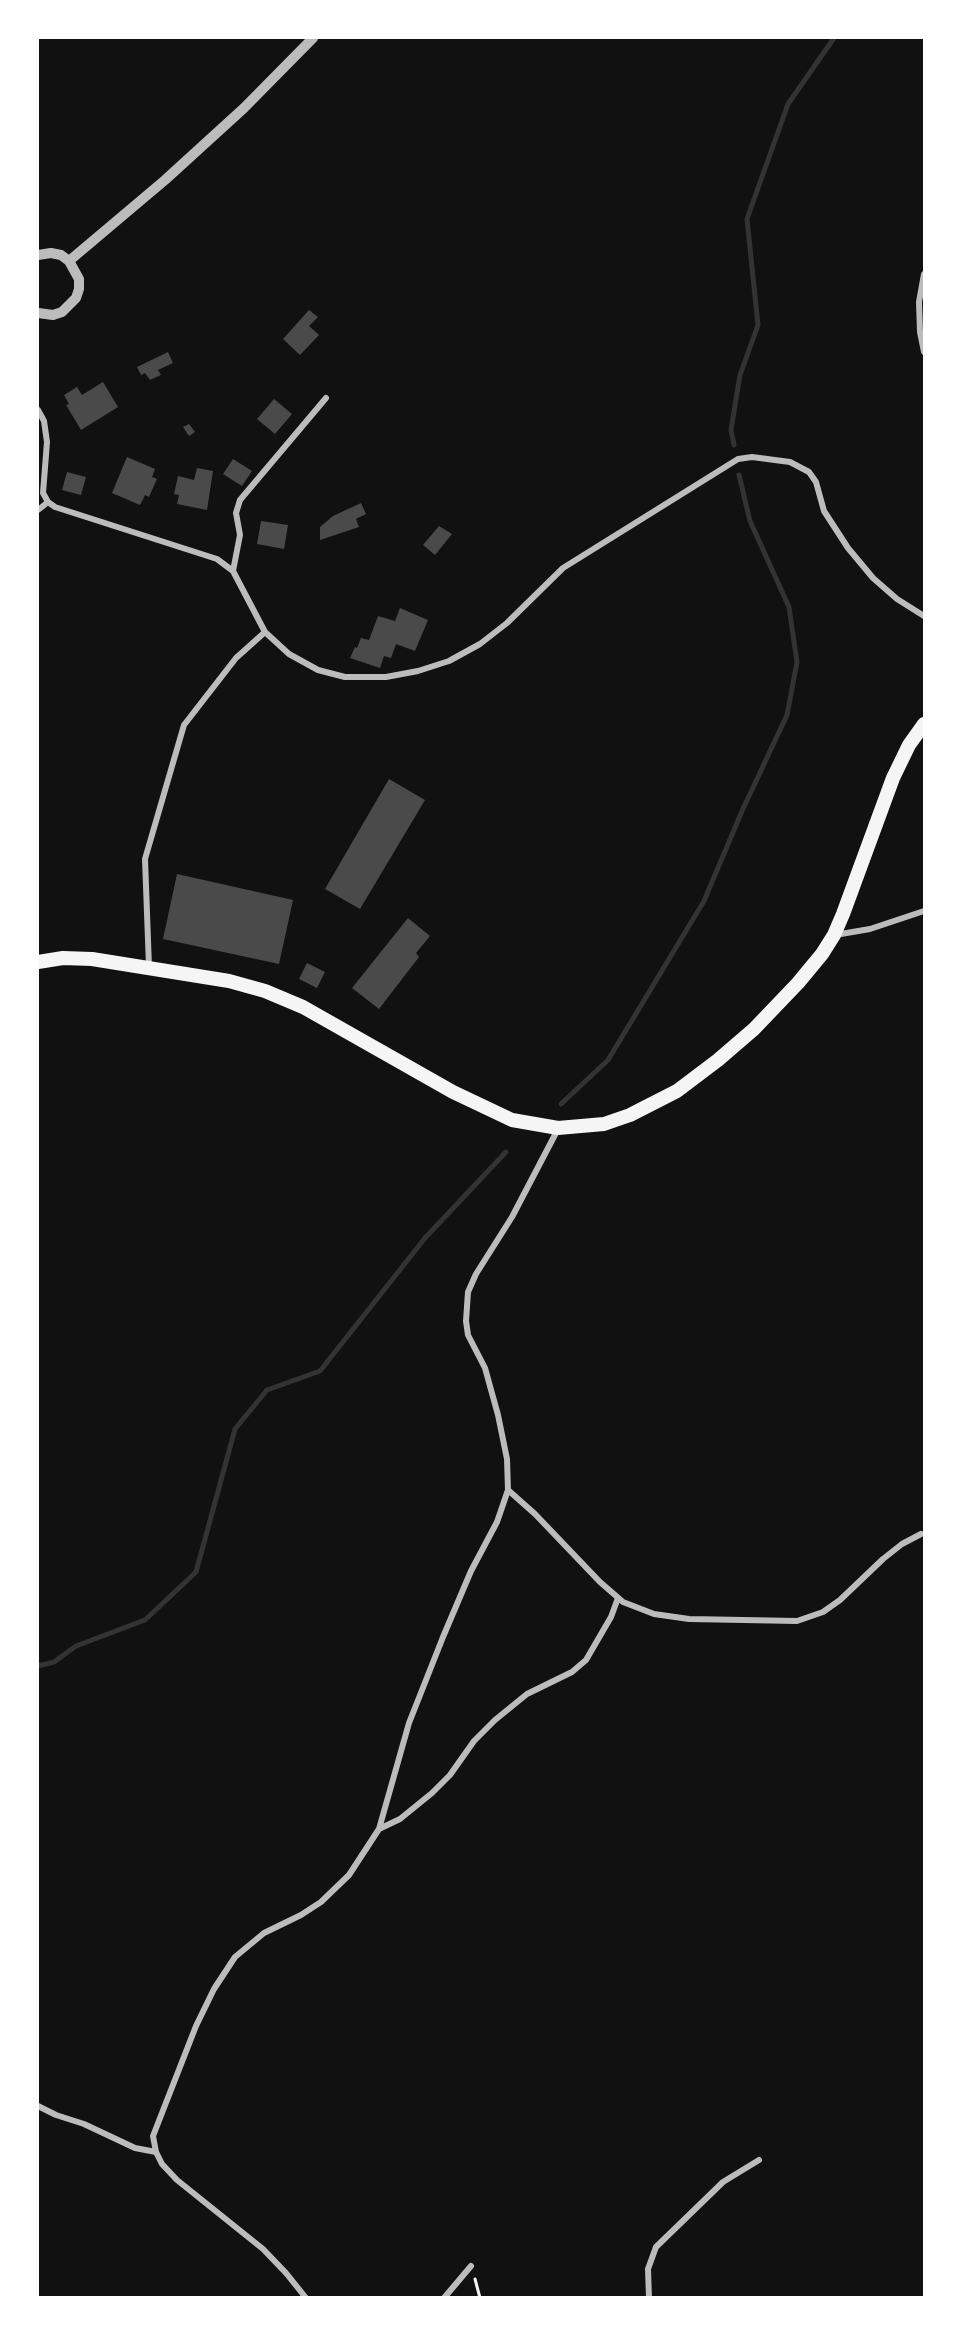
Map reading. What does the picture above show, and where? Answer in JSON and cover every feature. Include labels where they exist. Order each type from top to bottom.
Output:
[{"type":"main road","points":[[38,962],[63,958],[92,959],[229,981],[265,991],[303,1007],[482,1107],[512,1120],[558,1128],[604,1124],[630,1115],[678,1091],[754,1029],[822,954],[834,935],[893,778],[909,745],[924,724]]},
{"type":"street","points":[[69,261],[165,180],[244,108],[314,38]]},
{"type":"street","points":[[38,255],[51,253],[61,255],[69,261],[79,279],[76,298],[62,312],[40,314],[38,326]]},
{"type":"street","points":[[924,274],[920,302],[920,332],[924,352]]},
{"type":"street","points":[[233,571],[240,535],[236,513],[240,500],[326,398]]},
{"type":"street","points":[[38,410],[44,421],[47,442],[43,493],[48,502],[55,507],[217,559],[233,571],[265,632],[290,654],[318,670],[345,677],[386,677],[418,671],[449,661],[480,644],[507,623],[563,568],[738,459],[752,457],[790,462],[809,472],[816,482],[827,516],[848,548],[873,578],[897,599],[924,616]]},
{"type":"street","points":[[38,510],[48,502]]},
{"type":"street","points":[[149,968],[145,859],[184,725],[236,658],[265,632]]},
{"type":"street","points":[[834,935],[870,929],[924,911]]},
{"type":"street","points":[[306,2298],[286,2273],[262,2249],[177,2180],[162,2164],[156,2152],[153,2136],[196,2026],[214,1989],[235,1957],[264,1933],[301,1915],[321,1902],[349,1875],[379,1829],[410,1724],[443,1636],[471,1571],[498,1522],[508,1490],[507,1459],[498,1416],[485,1368],[468,1335],[466,1306],[468,1292],[476,1274],[512,1217],[558,1128]]},
{"type":"street","points":[[508,1490],[623,1602],[654,1614],[677,1617],[752,1622],[797,1622],[823,1612],[840,1600],[883,1559],[902,1544],[921,1534]]},
{"type":"street","points":[[379,1829],[400,1819],[432,1793],[450,1775],[474,1742],[495,1720],[527,1694],[572,1672],[586,1660],[611,1617],[618,1598]]},
{"type":"street","points":[[38,2106],[135,2148],[156,2152]]},
{"type":"street","points":[[649,2298],[648,2269],[656,2247],[723,2182],[759,2160]]},
{"type":"street","points":[[444,2298],[471,2266]]},
{"type":"path","points":[[471,2266],[480,2298]]},
{"type":"building","points":[[309,310],[318,317],[309,326],[319,335],[300,355],[283,339]]},
{"type":"building","points":[[168,352],[173,363],[158,370],[161,375],[150,380],[145,373],[141,375],[137,367]]},
{"type":"building","points":[[103,382],[118,407],[81,430],[66,405],[69,404],[64,395],[77,387],[82,395]]},
{"type":"building","points":[[274,399],[292,414],[275,434],[257,419]]},
{"type":"building","points":[[189,424],[195,432],[189,436],[183,427]]},
{"type":"building","points":[[127,457],[155,469],[152,477],[157,479],[149,497],[145,495],[140,505],[112,493]]},
{"type":"building","points":[[233,459],[252,471],[242,486],[223,474]]},
{"type":"building","points":[[197,468],[213,471],[207,510],[177,504],[179,495],[174,494],[178,476],[194,480]]},
{"type":"building","points":[[67,472],[86,477],[81,495],[62,490]]},
{"type":"building","points":[[361,503],[366,514],[356,519],[359,527],[320,540],[320,527],[333,516]]},
{"type":"building","points":[[261,521],[288,525],[284,549],[257,544]]},
{"type":"building","points":[[439,526],[452,534],[435,555],[423,545]]},
{"type":"building","points":[[400,608],[428,620],[415,651],[396,644],[391,658],[384,656],[380,668],[350,658],[361,638],[369,640],[378,616],[395,621]]},
{"type":"building","points":[[389,779],[425,800],[360,909],[325,889]]},
{"type":"building","points":[[177,874],[293,900],[279,964],[163,939]]},
{"type":"building","points":[[408,918],[430,936],[416,953],[419,957],[379,1009],[352,988]]},
{"type":"building","points":[[307,963],[325,972],[317,988],[299,979]]},
{"type":"waterway","points":[[734,445],[731,430],[740,375],[758,325],[747,219],[788,104],[834,38]]},
{"type":"waterway","points":[[561,1104],[608,1060],[704,901],[742,811],[787,715],[797,662],[789,607],[750,521],[739,475]]},
{"type":"waterway","points":[[38,1666],[54,1662],[76,1646],[145,1620],[196,1572],[235,1429],[267,1390],[320,1371],[425,1238],[506,1152]]}]
